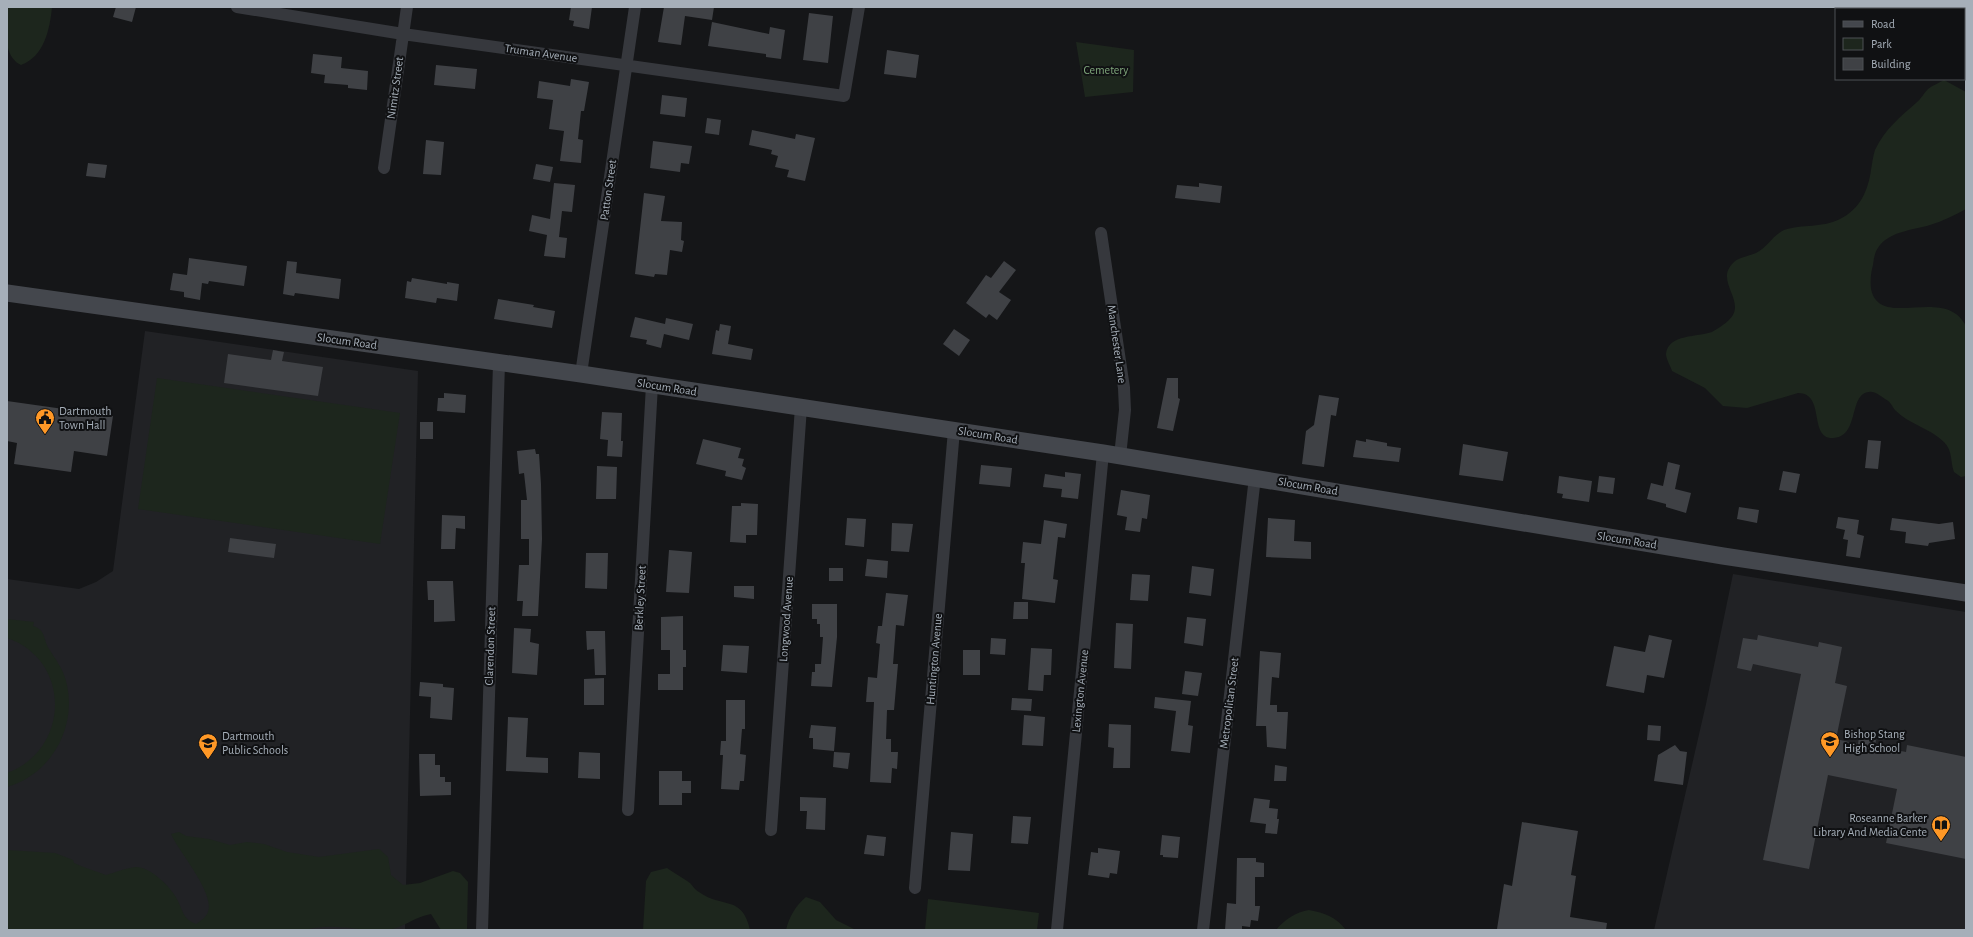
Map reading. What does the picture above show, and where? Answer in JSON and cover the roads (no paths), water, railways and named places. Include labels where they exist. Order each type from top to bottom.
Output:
[{"type":"main road","name":"Slocum Road","points":[[7,293],[581,374],[954,430],[1255,477],[1715,555],[1966,593]]},
{"type":"street","name":"Truman Avenue","points":[[237,7],[403,34],[844,96],[859,7]]},
{"type":"street","name":"Nimitz Street","points":[[384,168],[407,7]]},
{"type":"street","name":"Patton Street","points":[[581,374],[635,7]]},
{"type":"street","name":"Manchester Lane","points":[[1101,233],[1124,388],[1125,410],[1120,456]]},
{"type":"street","name":"Clarendon Street","points":[[482,930],[499,363]]},
{"type":"street","name":"Berkley Street","points":[[628,810],[652,385]]},
{"type":"street","name":"Longwood Avenue","points":[[771,830],[801,407]]},
{"type":"street","name":"Huntington Avenue","points":[[915,888],[954,430]]},
{"type":"street","name":"Lexington Avenue","points":[[1057,930],[1103,453]]},
{"type":"street","name":"Metropolitan Street","points":[[1203,930],[1255,477]]},
{"type":"place","name":"Dartmouth Town Hall","points":[[45,435]]},
{"type":"place","name":"Bishop Stang High School","points":[[1830,758]]},
{"type":"place","name":"Dartmouth Public Schools","points":[[208,760]]},
{"type":"place","name":"Roseanne Barker Library And Media Cente","points":[[1941,842]]},
{"type":"park label","name":"Cemetery","points":[[1106,70]]}]
